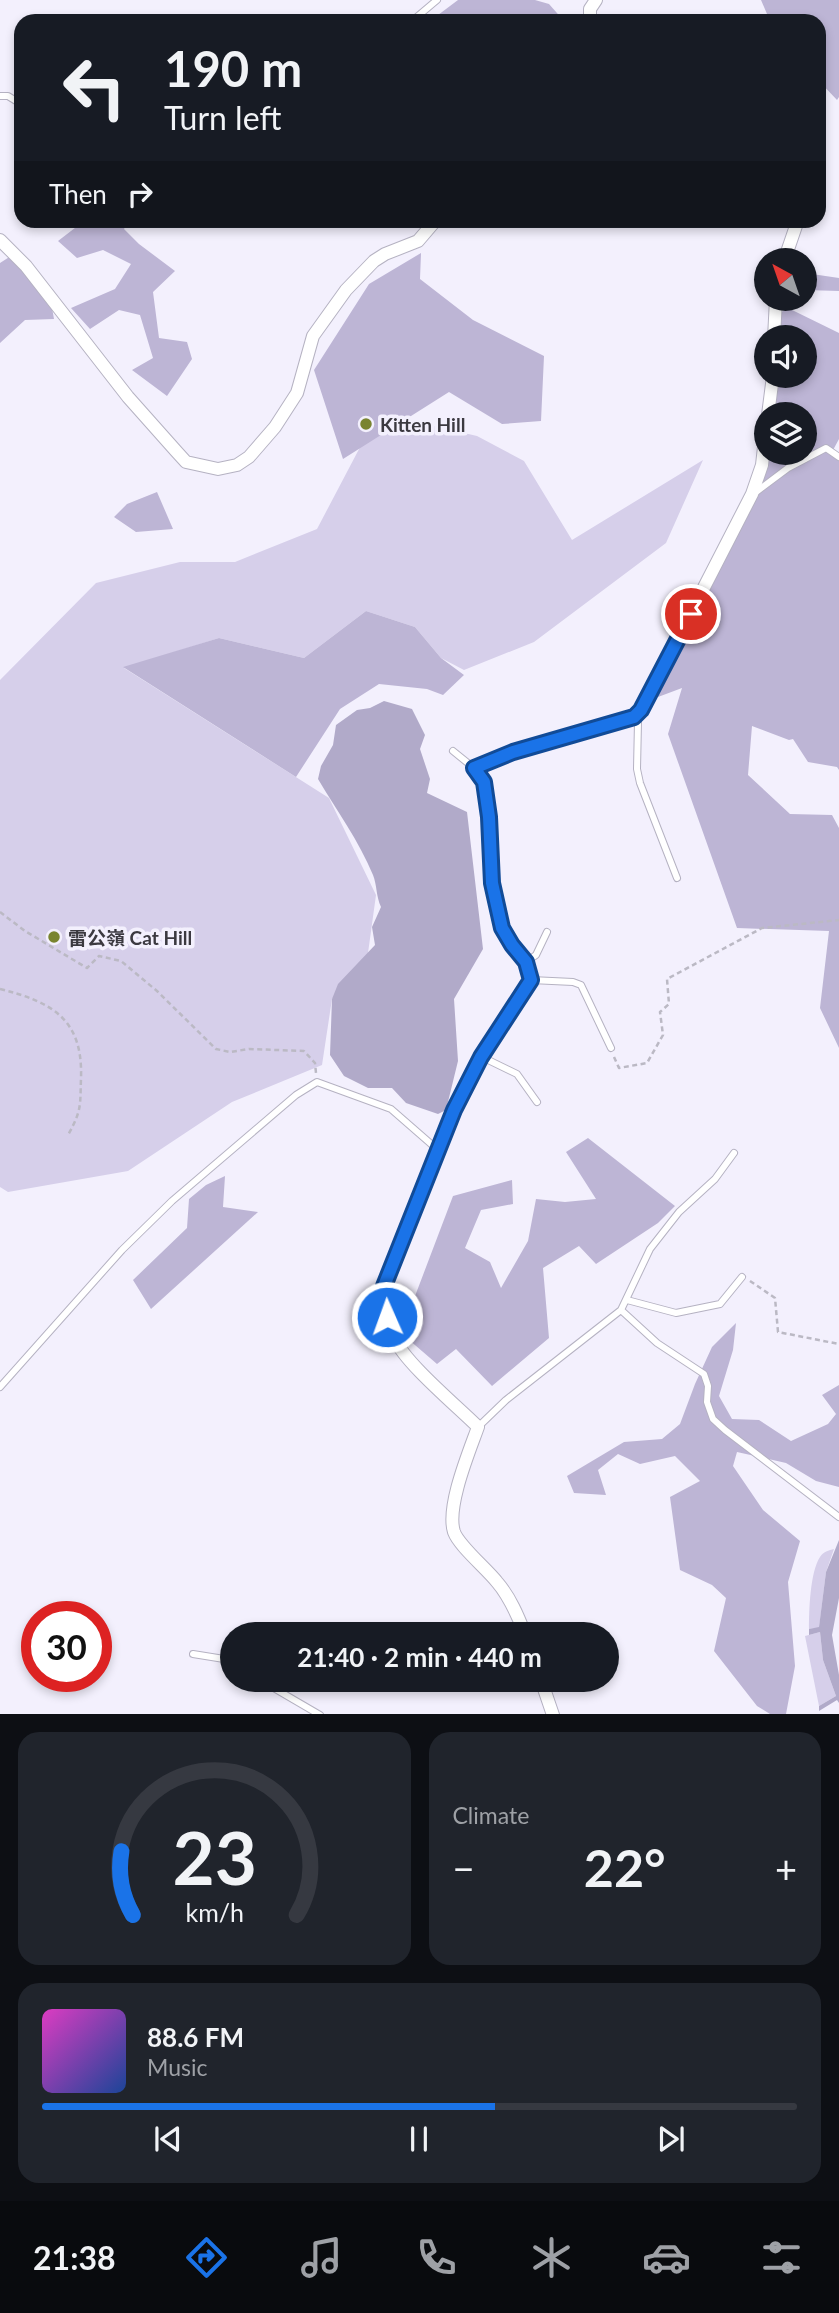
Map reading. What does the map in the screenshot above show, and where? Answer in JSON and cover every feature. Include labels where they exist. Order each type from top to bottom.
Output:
[{"type":"street","points":[[0,240],[26,266],[128,397],[176,452],[186,462],[218,469],[237,465],[249,457],[275,428],[297,393],[313,336],[346,290],[374,261],[418,241],[429,228]]},
{"type":"street","points":[[788,248],[795,228]]},
{"type":"street","points":[[520,1622],[499,1584],[461,1544],[454,1532],[454,1507],[478,1427],[411,1361],[396,1342],[387,1317],[384,1286],[454,1110],[481,1057],[531,980],[526,962],[502,928],[492,883],[489,817],[484,782],[474,768],[513,752],[634,717],[641,710],[752,494],[762,465]]},
{"type":"street","points":[[546,1692],[554,1714]]},
{"type":"lane","points":[[420,14],[437,0]]},
{"type":"lane","points":[[752,494],[789,468],[826,448],[839,457]]},
{"type":"lane","points":[[634,717],[638,722],[637,769],[640,783],[677,878]]},
{"type":"lane","points":[[453,751],[474,768]]},
{"type":"lane","points":[[526,962],[536,955],[547,932]]},
{"type":"lane","points":[[531,980],[573,982],[581,985],[611,1048]]},
{"type":"lane","points":[[481,1057],[517,1074],[537,1102]]},
{"type":"lane","points":[[0,1387],[122,1251],[172,1201],[296,1094],[317,1082],[391,1110],[438,1150]]},
{"type":"lane","points":[[478,1427],[506,1400],[621,1311],[650,1249],[679,1212],[715,1179],[734,1153]]},
{"type":"lane","points":[[627,1300],[676,1313],[720,1304],[742,1276]]},
{"type":"lane","points":[[621,1311],[657,1343],[704,1374],[708,1386],[707,1402],[713,1419],[839,1517]]},
{"type":"lane","points":[[193,1654],[220,1658]]},
{"type":"lane","points":[[278,1692],[309,1712],[320,1714]]},
{"type":"path","points":[[0,912],[48,946],[88,968],[99,956],[121,961],[157,991],[216,1049],[230,1052],[249,1049],[304,1051],[315,1063],[317,1082]]},
{"type":"path","points":[[611,1048],[619,1068],[647,1063],[663,1035],[660,1012],[669,1004],[667,979],[762,928],[839,920]]},
{"type":"path","points":[[0,989],[33,998],[57,1013],[72,1028],[82,1061],[82,1101],[79,1115],[68,1135]]},
{"type":"path","points":[[742,1276],[775,1298],[778,1332],[839,1344]]},
{"type":"shaded area","points":[[458,0],[535,0],[549,4],[558,14],[439,14]]},
{"type":"shaded area","points":[[761,0],[839,0],[837,100],[826,88],[826,14],[767,14]]},
{"type":"shaded area","points":[[75,228],[125,228],[139,244],[175,271],[153,292],[159,338],[187,342],[192,359],[167,396],[132,370],[153,358],[140,315],[119,310],[90,329],[71,308],[115,289],[131,264],[103,250],[77,258],[58,241]]},
{"type":"shaded area","points":[[421,253],[420,279],[473,320],[544,356],[541,421],[502,424],[449,392],[343,459],[314,370],[369,284]]},
{"type":"shaded area","points":[[14,254],[50,297],[54,319],[25,320],[0,343],[0,263]]},
{"type":"shaded area","points":[[817,275],[839,278],[839,291],[817,290]]},
{"type":"shaded area","points":[[782,312],[796,312],[839,333],[839,439],[832,452],[839,457],[839,770],[837,767],[808,762],[793,739],[789,740],[752,726],[748,775],[790,814],[832,815],[839,828],[839,1048],[820,1008],[829,931],[737,928],[668,734],[682,688],[658,697],[646,685],[759,472],[760,465],[817,465],[817,402],[766,402],[768,388],[817,388],[817,325],[774,325],[775,316]]},
{"type":"shaded area","points":[[378,413],[477,436],[524,461],[572,540],[703,460],[666,543],[534,642],[464,670],[441,658],[415,627],[366,611],[304,658],[219,638],[124,668],[329,798],[376,895],[368,953],[332,999],[322,1065],[232,1102],[128,1171],[8,1192],[0,1187],[0,680],[96,583],[180,562],[235,562],[317,529]]},
{"type":"shaded area","points":[[157,492],[173,529],[136,532],[114,517],[127,504]]},
{"type":"shaded area","points":[[366,611],[415,627],[441,658],[464,675],[443,695],[427,689],[379,684],[340,709],[296,777],[123,667],[219,638],[304,658]]},
{"type":"shaded area","points":[[384,701],[412,709],[425,735],[420,749],[430,779],[427,793],[467,812],[483,949],[454,999],[458,1061],[446,1110],[438,1114],[406,1103],[392,1088],[368,1088],[344,1076],[330,1055],[332,999],[338,984],[375,945],[372,927],[381,907],[367,862],[318,779],[321,766],[333,745],[336,725],[357,710],[370,708]]},
{"type":"shaded area","points":[[588,1138],[675,1206],[658,1223],[596,1264],[579,1246],[543,1268],[549,1338],[492,1386],[456,1349],[437,1364],[401,1333],[453,1196],[512,1180],[513,1204],[481,1210],[465,1248],[490,1262],[501,1288],[528,1241],[536,1199],[565,1202],[596,1199],[566,1152]]},
{"type":"shaded area","points":[[225,1176],[223,1207],[258,1212],[151,1309],[133,1280],[187,1228],[189,1199],[206,1185]]},
{"type":"shaded area","points":[[736,1323],[733,1350],[719,1396],[732,1419],[759,1420],[791,1441],[828,1424],[836,1414],[822,1395],[839,1385],[839,1487],[816,1481],[786,1463],[737,1452],[733,1466],[763,1510],[800,1541],[788,1582],[795,1666],[786,1714],[770,1714],[757,1706],[714,1651],[726,1598],[712,1585],[680,1570],[670,1497],[700,1481],[675,1456],[640,1464],[618,1454],[598,1470],[606,1495],[574,1493],[567,1476],[624,1442],[662,1439],[680,1424],[712,1347]]},
{"type":"shaded area","points":[[839,1540],[839,1598],[832,1635],[839,1675],[839,1703],[837,1700],[819,1711],[819,1706],[836,1696],[823,1660],[820,1632],[809,1635],[809,1629],[819,1627],[826,1572]]},
{"type":"shaded area","points":[[834,1549],[826,1572],[819,1628],[809,1629],[814,1572],[820,1557]]},
{"type":"shaded area","points":[[820,1632],[823,1660],[836,1696],[819,1706],[805,1636]]},
{"type":"place","name":"Kitten Hill","points":[[366,424]]},
{"type":"place","name":"雷公嶺 Cat Hill","points":[[54,937]]},
{"type":"route","points":[[387,1317],[384,1286],[454,1110],[481,1057],[531,980],[526,962],[502,928],[492,883],[489,817],[484,782],[474,768],[513,752],[634,717],[641,710],[691,614]]}]
